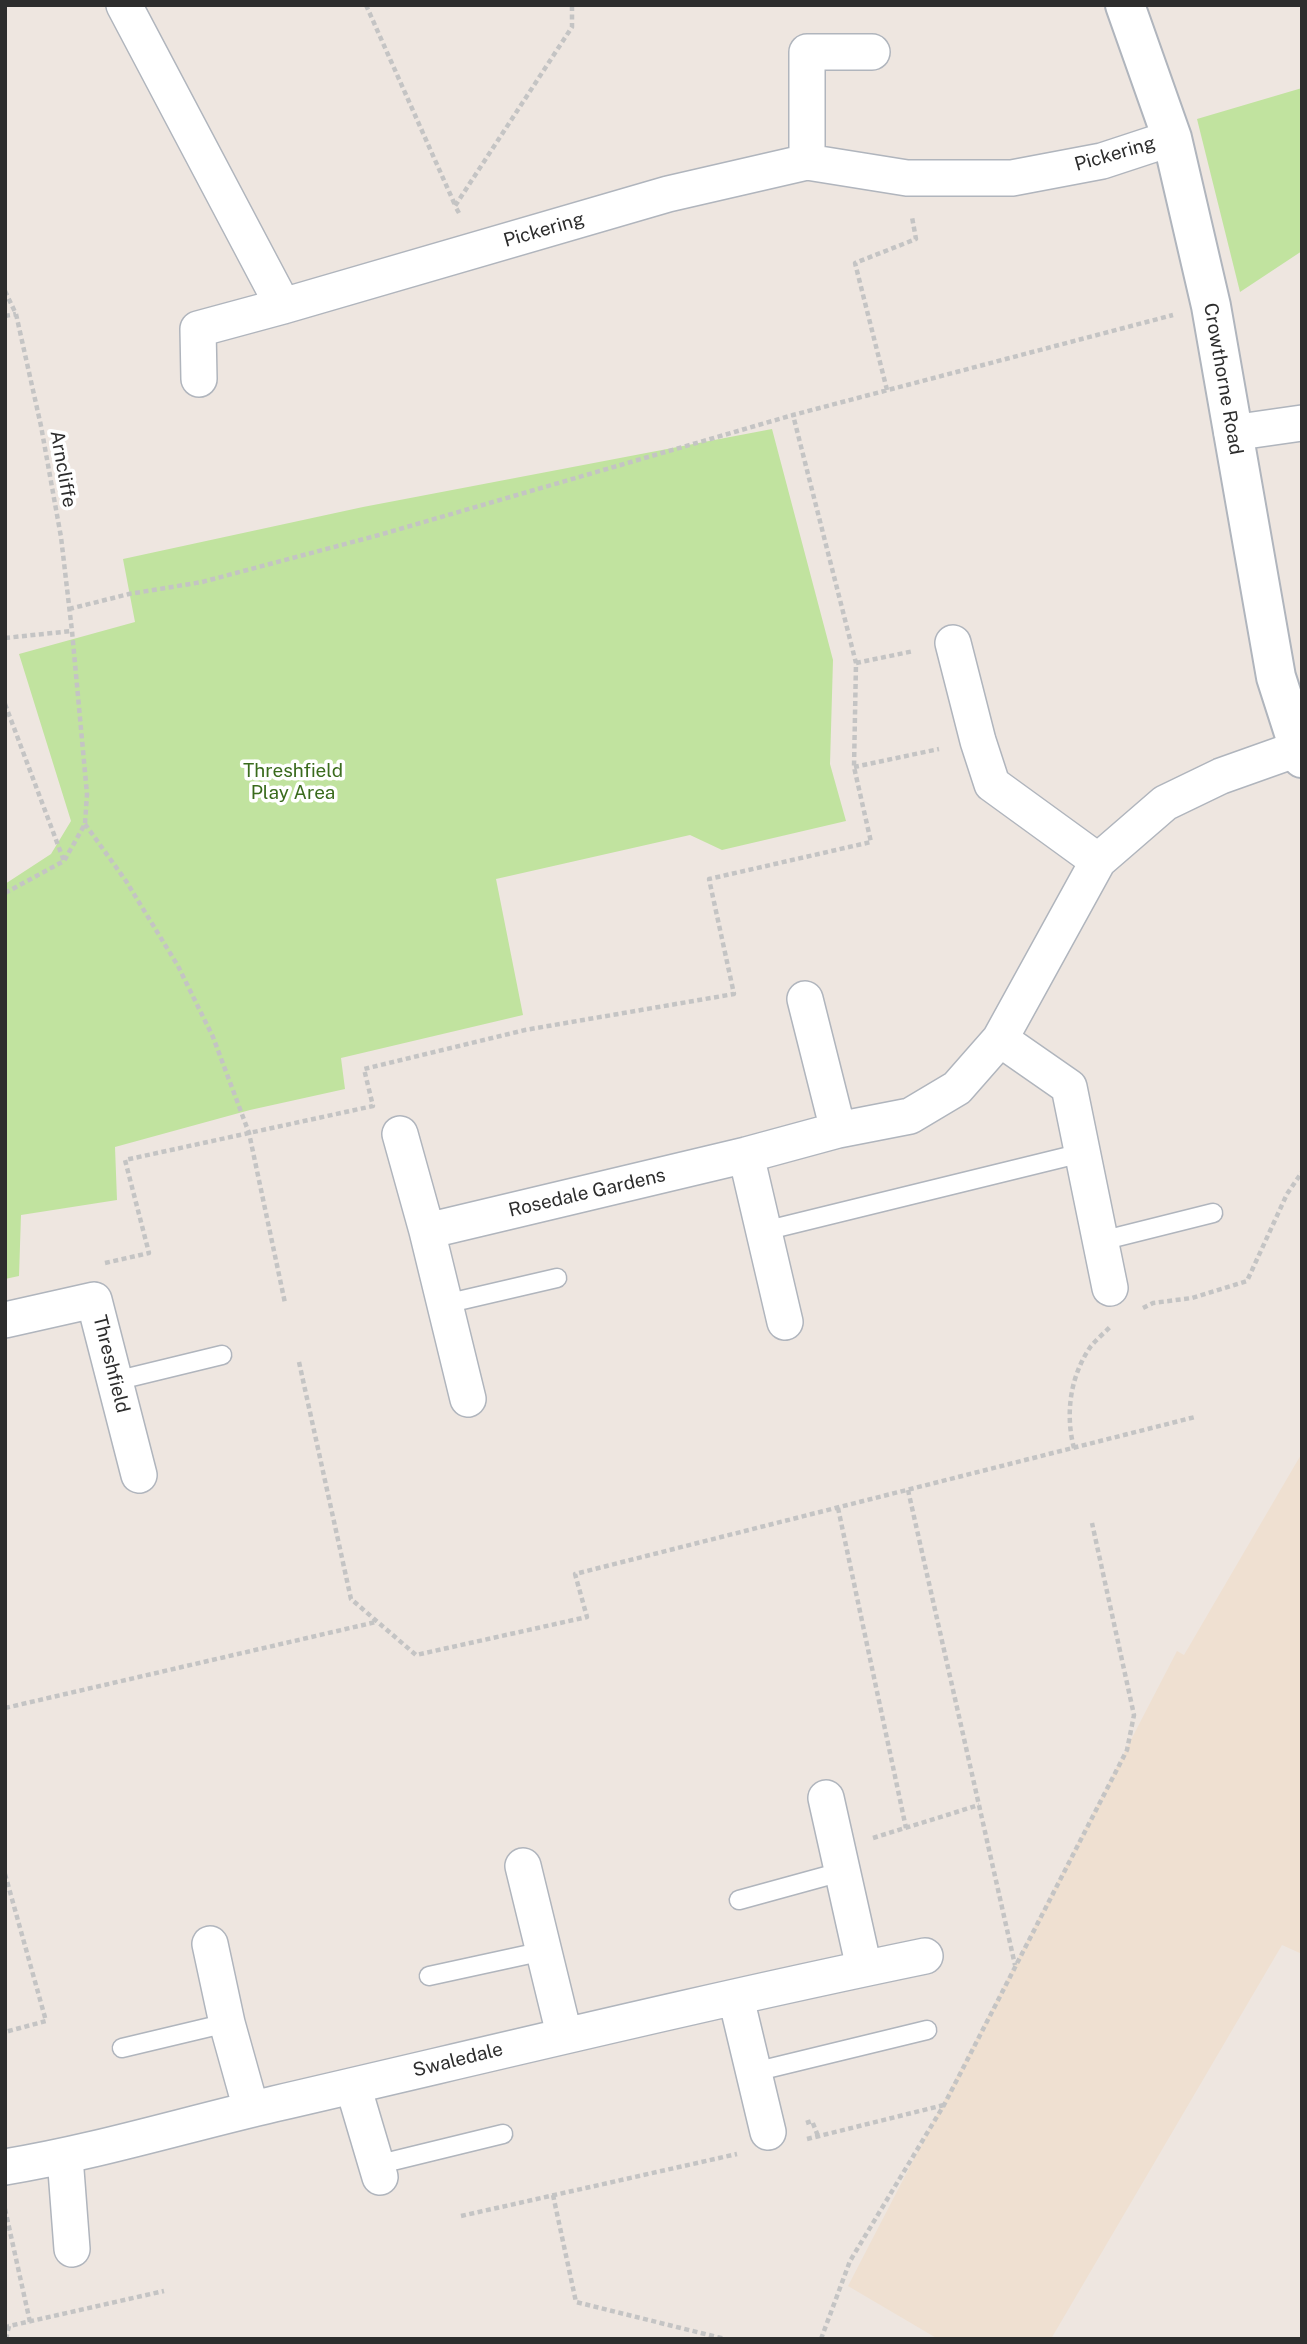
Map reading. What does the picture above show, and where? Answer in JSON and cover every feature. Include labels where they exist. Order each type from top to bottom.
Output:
[{"type":"street","points":[[124,5],[283,306]]},
{"type":"street","name":"Crowthorne Road","points":[[1125,5],[1172,138],[1211,306],[1276,677],[1300,753]]},
{"type":"street","points":[[807,162],[807,52],[872,52]]},
{"type":"street","name":"Pickering","points":[[199,379],[198,329],[668,194],[807,162],[907,178],[1012,178],[1102,161],[1172,138]]},
{"type":"street","points":[[1232,433],[1302,424]]},
{"type":"street","points":[[953,643],[992,784],[1098,861]]},
{"type":"street","name":"Rosedale Gardens","points":[[427,1231],[746,1155],[838,1130],[910,1116],[957,1088],[1000,1039],[1098,861],[1164,803],[1221,776],[1300,753]]},
{"type":"street","points":[[804,999],[838,1130]]},
{"type":"street","points":[[1000,1039],[1069,1087],[1113,1305]]},
{"type":"street","points":[[400,1134],[468,1399]]},
{"type":"street","points":[[746,1155],[785,1322]]},
{"type":"street","name":"Threshfield","points":[[5,1320],[94,1300],[139,1475]]},
{"type":"street","points":[[826,1798],[864,1968]]},
{"type":"street","points":[[523,1866],[564,2034]]},
{"type":"street","points":[[210,1944],[227,2023],[251,2109]]},
{"type":"street","name":"Swaledale","points":[[5,2167],[65,2157],[564,2034],[925,1956]]},
{"type":"street","points":[[736,1998],[768,2132]]},
{"type":"street","points":[[353,2086],[378,2171]]},
{"type":"street","points":[[65,2157],[72,2249]]},
{"type":"lane","points":[[764,1231],[1082,1153]]},
{"type":"lane","points":[[1101,1241],[1213,1213]]},
{"type":"lane","points":[[445,1304],[557,1278]]},
{"type":"lane","points":[[115,1381],[222,1355]]},
{"type":"lane","points":[[738,1900],[839,1861]]},
{"type":"lane","points":[[429,1976],[544,1951]]},
{"type":"lane","points":[[122,2048],[227,2023]]},
{"type":"lane","points":[[754,2072],[927,2030]]},
{"type":"lane","points":[[378,2171],[503,2134]]},
{"type":"path","points":[[366,5],[455,206],[477,249]]},
{"type":"path","points":[[455,206],[572,27],[572,5]]},
{"type":"path","points":[[887,390],[855,263],[916,239],[907,178]]},
{"type":"path","name":"Arncliffe","points":[[5,291],[16,314],[41,426],[61,537],[72,631],[87,794],[85,824],[64,861]]},
{"type":"path","points":[[69,609],[129,594],[202,582],[354,542],[793,415],[1211,306]]},
{"type":"path","points":[[5,316],[16,314]]},
{"type":"path","points":[[94,1300],[101,1264],[149,1253],[125,1160],[373,1106],[364,1069],[525,1031],[734,994],[709,879],[871,842],[855,767],[856,663],[793,415]]},
{"type":"path","points":[[5,638],[72,631]]},
{"type":"path","points":[[856,663],[953,643]]},
{"type":"path","points":[[5,705],[64,861],[5,893]]},
{"type":"path","points":[[855,767],[978,741]]},
{"type":"path","points":[[85,824],[126,881],[178,966],[213,1037],[249,1133],[285,1303]]},
{"type":"path","points":[[1140,1309],[1153,1303],[1192,1298],[1247,1281],[1287,1194],[1302,1172]]},
{"type":"path","points":[[1074,1448],[1069,1428],[1071,1392],[1113,1305]]},
{"type":"path","points":[[299,1362],[351,1599],[416,1655],[587,1617],[575,1574],[1195,1417]]},
{"type":"path","points":[[908,1490],[1016,1966]]},
{"type":"path","points":[[838,1508],[906,1828]]},
{"type":"path","points":[[821,2339],[850,2261],[944,2105],[1127,1750],[1134,1715],[1092,1523]]},
{"type":"path","points":[[5,1708],[377,1622]]},
{"type":"path","points":[[839,1861],[906,1828],[979,1805]]},
{"type":"path","points":[[5,1874],[46,2021],[5,2032]]},
{"type":"path","points":[[805,2139],[944,2105]]},
{"type":"path","points":[[461,2216],[739,2154]]},
{"type":"path","points":[[553,2195],[576,2302],[725,2339]]},
{"type":"path","points":[[5,2208],[30,2322]]},
{"type":"path","points":[[6,2339],[9,2326],[164,2291]]},
{"type":"shaded area","points":[[1302,1453],[1302,1954],[1282,1945],[1051,2339],[938,2339],[848,2286],[1177,1651],[1184,1655]]},
{"type":"green space","points":[[1302,88],[1302,251],[1240,292],[1197,119]]},
{"type":"green space","name":"Threshfield Play Area","points":[[772,429],[833,660],[830,764],[846,821],[722,850],[690,835],[496,879],[523,1015],[341,1058],[345,1089],[250,1110],[115,1147],[117,1200],[21,1215],[19,1276],[5,1279],[5,884],[51,854],[71,821],[19,654],[135,622],[123,559],[363,507]]}]
